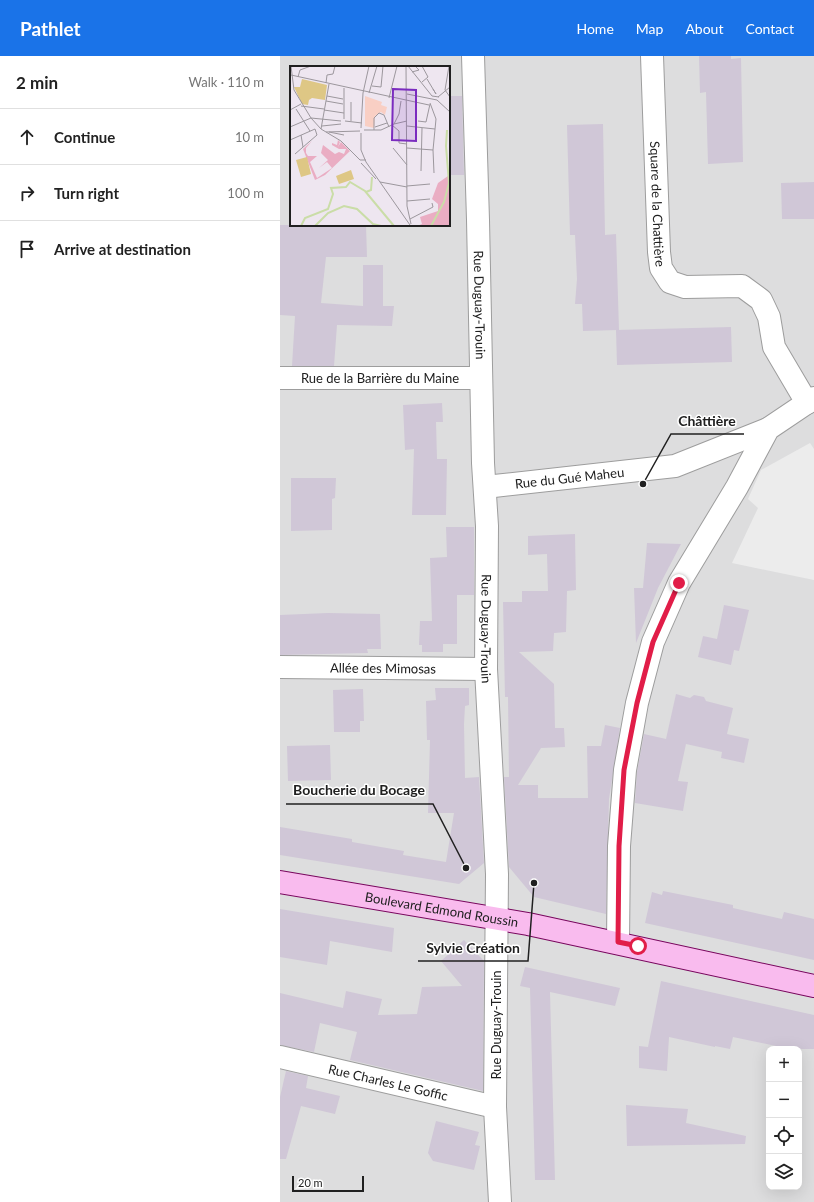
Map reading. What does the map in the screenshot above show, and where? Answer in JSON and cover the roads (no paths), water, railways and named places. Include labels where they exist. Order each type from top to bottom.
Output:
[{"type":"street","name":"Rue Duguay-Trouin","points":[[473,56],[478,220],[480,378],[487,526],[486,669],[497,874],[496,1107],[500,1202]]},
{"type":"street","name":"Square de la Chattière","points":[[652,56],[658,252],[661,268],[670,282],[685,287],[742,286],[761,300],[769,317],[774,347],[810,401]]},
{"type":"street","name":"Rue de la Barrière du Maine","points":[[280,378],[480,378]]},
{"type":"street","name":"Rue du Gué Maheu","points":[[485,487],[675,466],[768,429],[810,401]]},
{"type":"street","points":[[618,942],[619,846],[624,770],[637,703],[653,642],[679,583],[737,487],[768,429]]},
{"type":"street","name":"Allée des Mimosas","points":[[280,667],[486,669]]},
{"type":"street","name":"Boulevard Edmond Roussin","points":[[280,882],[497,918],[618,942],[814,986]]},
{"type":"street","name":"Rue Charles Le Goffic","points":[[280,1057],[496,1107]]},
{"type":"place","name":"Châttière","points":[[643,484]]},
{"type":"place","name":"Boucherie du Bocage","points":[[466,868]]},
{"type":"place","name":"Sylvie Création","points":[[534,883]]}]
